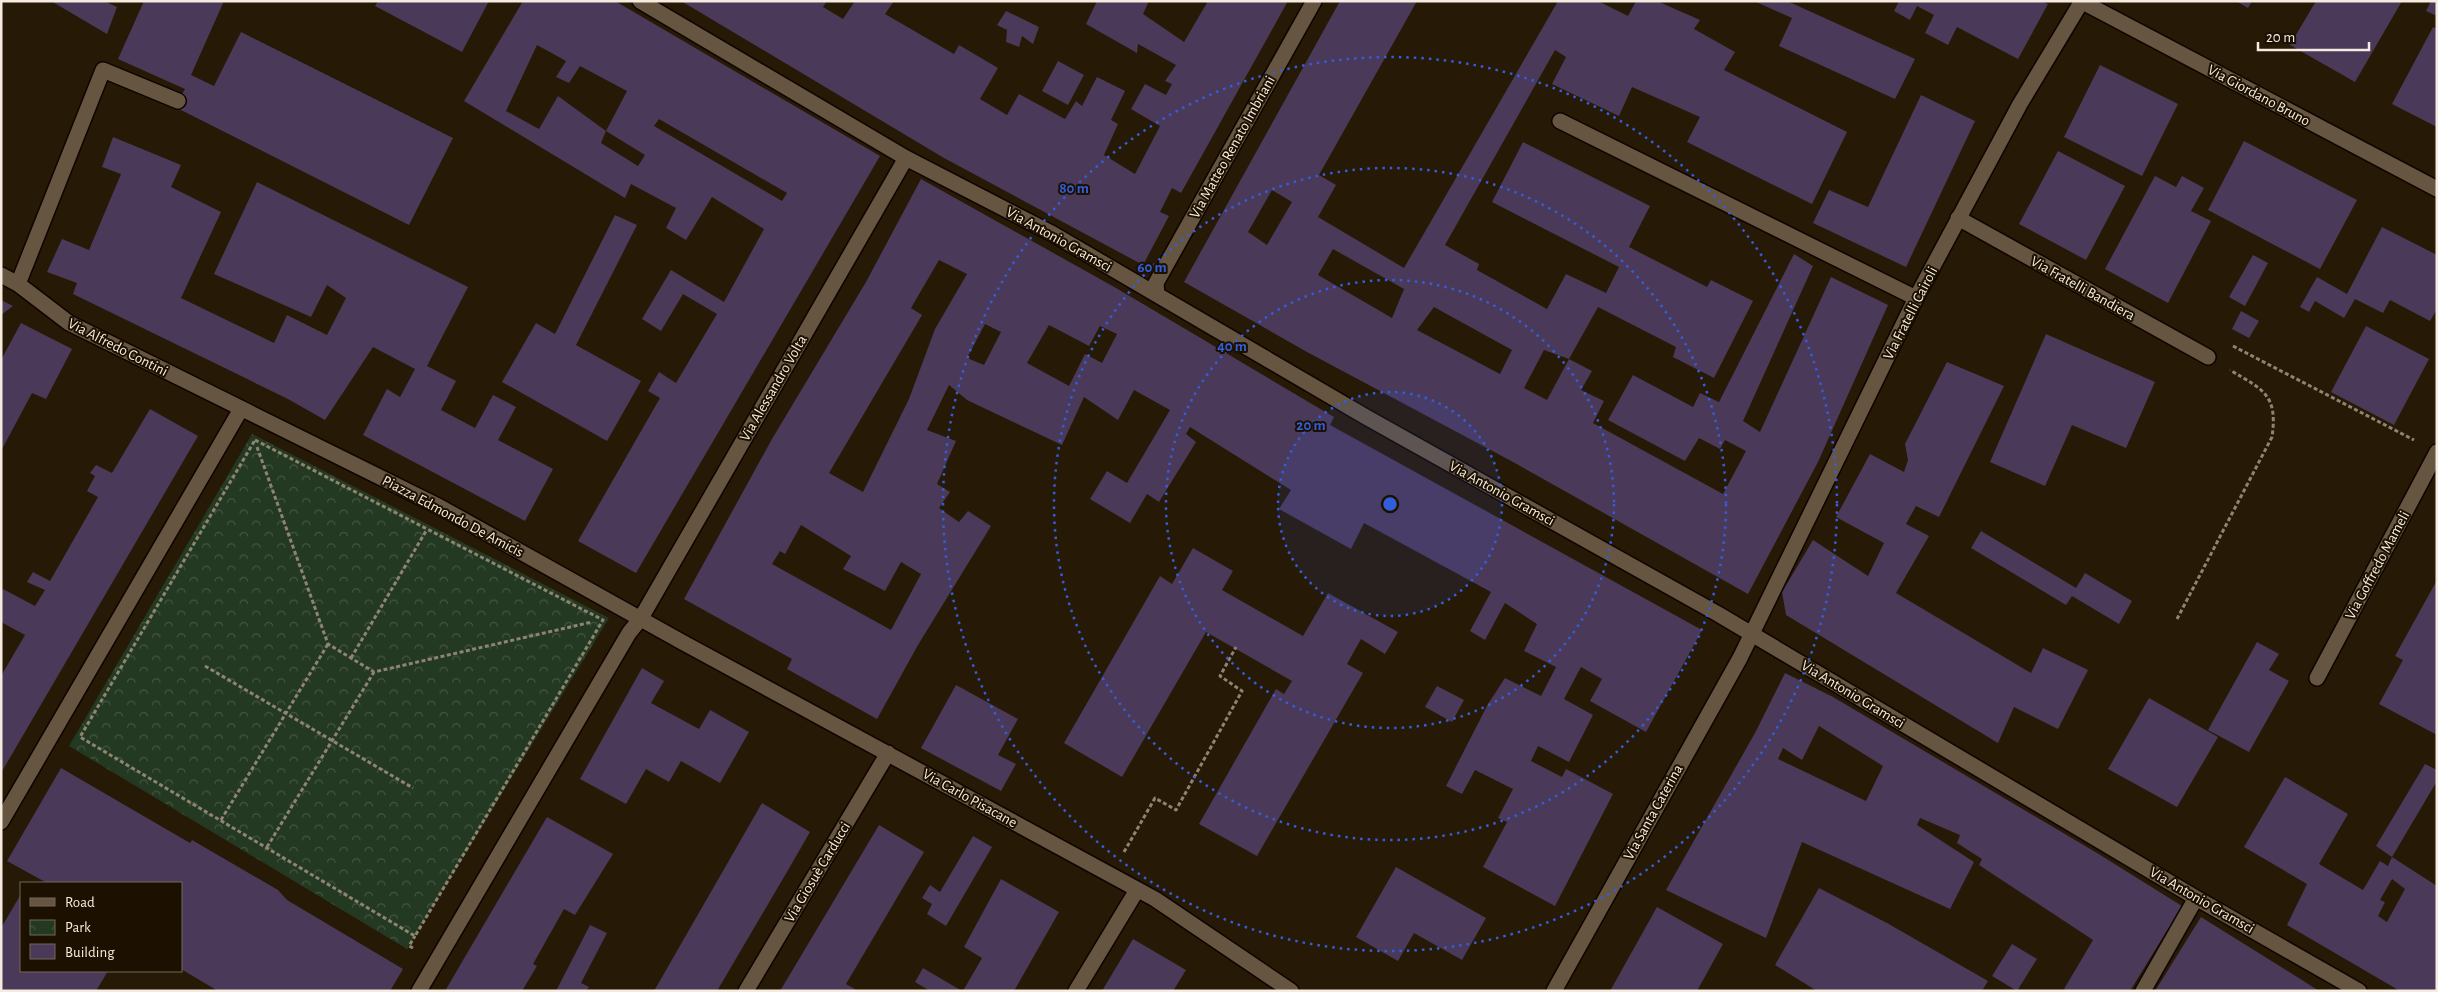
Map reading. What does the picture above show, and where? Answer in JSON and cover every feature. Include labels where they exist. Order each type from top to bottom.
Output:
[{"type":"street","name":"Via Antonio Gramsci","points":[[640,1],[906,158],[1053,234],[1366,417],[1752,634],[2196,898],[2359,991]]},
{"type":"street","name":"Via Giordano Bruno","points":[[2082,1],[2437,189]]},
{"type":"street","name":"Via Fratelli Cairoli","points":[[1752,634],[1916,298],[2020,104],[2082,1]]},
{"type":"street","name":"Via Matteo Renato Imbriani","points":[[1157,295],[1156,283],[1311,2]]},
{"type":"street","points":[[18,284],[103,70],[178,101]]},
{"type":"street","points":[[1560,121],[1916,298]]},
{"type":"street","name":"Via Alessandro Volta","points":[[641,618],[906,158]]},
{"type":"street","name":"Via Fratelli Bandiera","points":[[1958,218],[2208,357]]},
{"type":"street","name":"Via Alfredo Contini","points":[[1,275],[18,284],[69,323],[241,409]]},
{"type":"street","points":[[1,822],[241,409]]},
{"type":"street","name":"Piazza Edmondo De Amicis","points":[[241,409],[440,506],[641,618]]},
{"type":"street","name":"Via Goffredo Mameli","points":[[2317,678],[2431,474],[2437,452]]},
{"type":"street","points":[[422,987],[629,632],[641,618]]},
{"type":"street","name":"Via Carlo Pisacane","points":[[641,618],[1155,899],[1291,991]]},
{"type":"street","name":"Via Santa Caterina","points":[[1554,991],[1752,634]]},
{"type":"street","name":"Via Giosuè Carducci","points":[[746,991],[888,753]]},
{"type":"street","points":[[1076,991],[1137,890]]},
{"type":"street","points":[[2143,991],[2196,898]]},
{"type":"path","points":[[2228,343],[2419,443]]},
{"type":"path","points":[[2178,620],[2264,454],[2272,437],[2275,419],[2273,405],[2268,395],[2260,388],[2208,357]]},
{"type":"path","points":[[255,440],[629,632]]},
{"type":"path","points":[[255,440],[328,644],[374,672],[603,620]]},
{"type":"path","points":[[255,440],[80,737],[415,936],[603,620]]},
{"type":"path","points":[[351,658],[440,506]]},
{"type":"path","points":[[221,820],[328,644]]},
{"type":"path","points":[[1111,875],[1155,798],[1176,810],[1242,691],[1220,676],[1236,647]]},
{"type":"path","points":[[205,666],[413,788]]},
{"type":"path","points":[[267,847],[374,672]]},
{"type":"green space","points":[[252,434],[609,618],[407,949],[69,746]]},
{"type":"building","points":[[51,1],[104,1],[117,7],[107,34]]},
{"type":"building","points":[[144,1],[224,1],[191,75],[214,86],[241,32],[453,138],[409,225],[175,107],[185,89],[118,59]]},
{"type":"building","points":[[378,1],[489,1],[462,52],[375,6]]},
{"type":"building","points":[[523,1],[615,1],[880,156],[636,573],[578,541],[660,398],[648,391],[659,372],[676,383],[717,314],[683,294],[661,331],[642,319],[671,270],[724,302],[764,229],[712,197],[686,240],[666,228],[676,208],[631,184],[625,198],[464,101]],"holes":[[[537,45],[566,61],[556,77],[569,83],[580,66],[627,91],[606,131],[558,96],[539,129],[506,111]],[[659,119],[787,193],[782,201],[654,126]],[[606,131],[645,155],[638,166],[601,143]]]},
{"type":"building","points":[[681,1],[827,1],[823,7],[843,19],[855,1],[894,1],[885,14],[954,54],[959,45],[998,68],[980,99],[1007,115],[1019,94],[1065,119],[1076,101],[1082,106],[1097,77],[1125,91],[1111,120],[1118,124],[1104,155],[1135,174],[1160,126],[1131,109],[1145,84],[1166,95],[1172,84],[1165,81],[1176,65],[1138,44],[1137,53],[1086,24],[1097,1],[1149,1],[1143,14],[1184,42],[1208,1],[1288,1],[1181,193],[1172,188],[1160,212],[1169,216],[1143,265],[944,158]]},
{"type":"building","points":[[1340,1],[1417,1],[1319,175],[1336,185],[1318,217],[1404,268],[1558,1],[1598,1],[1628,16],[1636,1],[1657,1],[1700,20],[1694,29],[1735,52],[1724,70],[1847,132],[1812,204],[1687,142],[1700,117],[1632,87],[1619,116],[1552,84],[1566,57],[1555,50],[1445,245],[1479,264],[1477,270],[1547,309],[1566,274],[1606,293],[1619,267],[1492,202],[1523,142],[1650,206],[1629,247],[1707,287],[1711,280],[1753,301],[1714,378],[1673,357],[1676,347],[1598,307],[1569,359],[1592,371],[1581,390],[1604,401],[1593,423],[1723,494],[1746,451],[1725,440],[1720,449],[1699,438],[1685,461],[1608,420],[1633,375],[1693,407],[1700,393],[1719,402],[1794,254],[1813,266],[1743,421],[1760,432],[1831,277],[1888,305],[1818,462],[1748,594],[1513,462],[1307,352],[1184,282]],"holes":[[[1272,190],[1292,202],[1267,245],[1248,232]],[[1333,249],[1404,289],[1392,318],[1318,275]],[[1434,307],[1512,350],[1500,374],[1417,330]],[[1544,350],[1569,359],[1547,400],[1524,388]]]},
{"type":"building","points":[[1754,1],[1787,1],[1915,59],[1895,99],[1779,46],[1792,18]]},
{"type":"building","points":[[1899,1],[2042,1],[2048,4],[2018,59],[1957,27],[1948,45],[1925,33],[1934,15],[1917,6],[1910,20],[1894,11]]},
{"type":"building","points":[[2236,1],[2252,1],[2248,8]]},
{"type":"building","points":[[2316,1],[2402,1],[2355,82],[2290,45]]},
{"type":"building","points":[[2431,1],[2437,1],[2437,16],[2426,11]]},
{"type":"building","points":[[1006,11],[1039,27],[1033,44],[1022,36],[1019,47],[1006,42],[1007,30],[997,25]]},
{"type":"building","points":[[2433,27],[2437,29],[2437,127],[2392,104]]},
{"type":"building","points":[[1058,61],[1084,75],[1068,105],[1042,91]]},
{"type":"building","points":[[2100,65],[2178,104],[2142,176],[2064,137]]},
{"type":"building","points":[[1921,95],[1975,121],[1906,267],[1813,223],[1829,190],[1868,207]]},
{"type":"building","points":[[113,137],[181,165],[171,187],[221,212],[181,298],[274,343],[287,315],[327,335],[346,298],[327,285],[311,317],[214,274],[257,182],[468,287],[427,366],[456,381],[441,410],[475,428],[493,395],[516,407],[498,440],[553,469],[525,521],[363,435],[387,389],[400,397],[415,369],[373,347],[325,420],[288,399],[73,294],[77,283],[47,272],[62,239],[89,250],[121,174],[102,167]]},
{"type":"building","points":[[2244,141],[2357,200],[2320,269],[2208,210]]},
{"type":"building","points":[[2058,151],[2125,186],[2086,260],[2019,224]]},
{"type":"building","points":[[2155,176],[2176,187],[2182,176],[2204,188],[2191,211],[2211,221],[2168,303],[2105,269]]},
{"type":"building","points":[[921,179],[1116,288],[1334,417],[1330,425],[1702,630],[1646,732],[1590,701],[1602,679],[1581,667],[1564,699],[1593,715],[1569,762],[1538,746],[1531,761],[1562,777],[1566,769],[1613,794],[1555,906],[1483,867],[1507,822],[1498,818],[1513,789],[1475,770],[1462,794],[1446,786],[1488,704],[1505,678],[1541,696],[1556,667],[1524,651],[1537,624],[1505,603],[1485,640],[1470,631],[1491,592],[1364,523],[1351,549],[1279,509],[1291,490],[1190,427],[1186,434],[1196,442],[1159,502],[1147,494],[1130,523],[1090,499],[1107,471],[1127,483],[1170,410],[1134,390],[1118,420],[1084,397],[1062,445],[967,400],[949,385],[927,430],[956,441],[937,484],[950,492],[939,508],[959,522],[968,511],[991,526],[918,645],[877,719],[787,669],[792,659],[684,599],[772,439],[866,282]],"holes":[[[939,260],[967,274],[935,329],[909,399],[863,492],[829,473],[922,315],[911,308]],[[985,324],[1001,332],[984,365],[967,358]],[[1049,325],[1089,346],[1100,326],[1117,334],[1102,363],[1085,354],[1069,386],[1027,363]],[[801,525],[851,556],[843,569],[885,591],[901,562],[921,574],[891,630],[772,564],[780,551],[785,554]]]},
{"type":"building","points":[[615,215],[637,225],[576,345],[641,381],[607,441],[502,382],[536,323],[555,334]]},
{"type":"building","points":[[2382,227],[2437,255],[2437,309],[2430,321],[2390,300],[2383,313],[2355,299],[2344,318],[2315,301],[2309,312],[2300,307],[2317,277],[2347,294]]},
{"type":"building","points":[[2253,255],[2268,263],[2245,306],[2229,297]]},
{"type":"building","points":[[1,300],[13,306],[1,315]]},
{"type":"building","points":[[2241,311],[2259,321],[2249,338],[2232,329]]},
{"type":"building","points":[[21,323],[72,349],[46,399],[32,393],[1,451],[1,360]]},
{"type":"building","points":[[2366,326],[2429,359],[2394,425],[2331,392]]},
{"type":"building","points":[[2046,334],[2155,382],[2126,448],[2072,425],[2045,486],[1990,462]]},
{"type":"building","points":[[1947,362],[2004,386],[1939,517],[1916,506],[1906,524],[1929,536],[1896,593],[2031,673],[2043,648],[2088,670],[2058,729],[2014,707],[1998,743],[1786,615],[1782,592],[1813,540],[1868,576],[1884,543],[1836,517],[1870,454],[1904,472],[1908,460],[1905,444]]},
{"type":"building","points":[[150,409],[198,436],[1,773],[1,676],[25,635],[1,622],[1,593],[3,589],[35,606],[45,590],[27,582],[33,572],[50,581],[98,497],[87,491],[95,476],[90,473],[96,465],[112,473]]},
{"type":"building","points":[[1981,531],[2076,588],[2085,573],[2132,601],[2119,624],[2072,596],[2066,605],[1971,548]]},
{"type":"building","points":[[1193,548],[1233,571],[1222,590],[1303,636],[1328,593],[1398,632],[1385,654],[1361,639],[1347,664],[1363,673],[1257,856],[1199,824],[1276,689],[1284,694],[1292,681],[1206,632],[1122,777],[1064,743],[1160,576],[1172,584]]},
{"type":"building","points":[[2437,580],[2437,735],[2379,704],[2403,660],[2395,656]]},
{"type":"building","points":[[2257,642],[2279,654],[2269,670],[2289,681],[2249,752],[2208,730]]},
{"type":"building","points":[[642,668],[664,681],[651,703],[699,729],[710,710],[749,732],[720,783],[681,761],[669,782],[646,769],[626,804],[580,779]]},
{"type":"building","points":[[1785,673],[1833,697],[2097,853],[2182,906],[2130,991],[2068,991],[2064,989],[2093,940],[1979,865],[1982,859],[1957,843],[1960,835],[1920,818],[1917,825],[1974,862],[1950,909],[1802,842],[1766,938],[1666,890],[1755,733]],"holes":[[[1819,726],[1883,766],[1866,801],[1778,759],[1783,748],[1802,760]]]},
{"type":"building","points":[[956,685],[1018,719],[998,755],[1016,764],[1001,791],[921,748]]},
{"type":"building","points":[[1437,686],[1464,700],[1452,722],[1425,707]]},
{"type":"building","points":[[2149,698],[2218,737],[2177,807],[2108,769]]},
{"type":"building","points":[[2425,764],[2437,770],[2437,781],[2392,857],[2376,846]]},
{"type":"building","points":[[61,768],[190,843],[192,840],[278,890],[287,900],[403,969],[390,991],[218,991],[182,970],[182,882],[45,882],[7,861]]},
{"type":"building","points":[[2285,777],[2348,814],[2319,864],[2363,890],[2380,861],[2388,866],[2392,857],[2437,886],[2437,991],[2400,991],[2287,925],[2307,884],[2244,847]],"holes":[[[2392,879],[2405,889],[2387,922],[2378,916],[2385,902],[2380,900]]]},
{"type":"building","points":[[762,803],[810,832],[717,991],[654,991]]},
{"type":"building","points":[[547,817],[613,854],[575,915],[564,909],[533,964],[537,966],[522,991],[445,991]]},
{"type":"building","points":[[879,825],[924,852],[846,984],[858,991],[780,991]]},
{"type":"building","points":[[973,836],[992,847],[946,926],[927,914],[932,904],[922,898],[930,885],[940,892]]},
{"type":"building","points":[[1396,867],[1486,918],[1462,960],[1414,933],[1398,961],[1356,937]]},
{"type":"building","points":[[1001,879],[1059,912],[1014,991],[963,991],[982,958],[964,947]]},
{"type":"building","points":[[1819,888],[1887,923],[1988,981],[1982,991],[1817,991],[1775,965]]},
{"type":"building","points":[[20,896],[20,972],[107,972],[96,991],[1,991],[1,928]]},
{"type":"building","points":[[1657,907],[1723,944],[1697,991],[1610,991]]},
{"type":"building","points":[[2201,917],[2302,980],[2319,991],[2155,991]]},
{"type":"building","points":[[590,925],[607,933],[581,983],[589,987],[586,991],[556,991]]},
{"type":"building","points":[[1133,939],[1186,970],[1173,991],[1102,991]]},
{"type":"building","points":[[2012,944],[2037,959],[2017,991],[1992,976]]},
{"type":"building","points":[[923,968],[962,991],[930,991],[915,982]]}]
